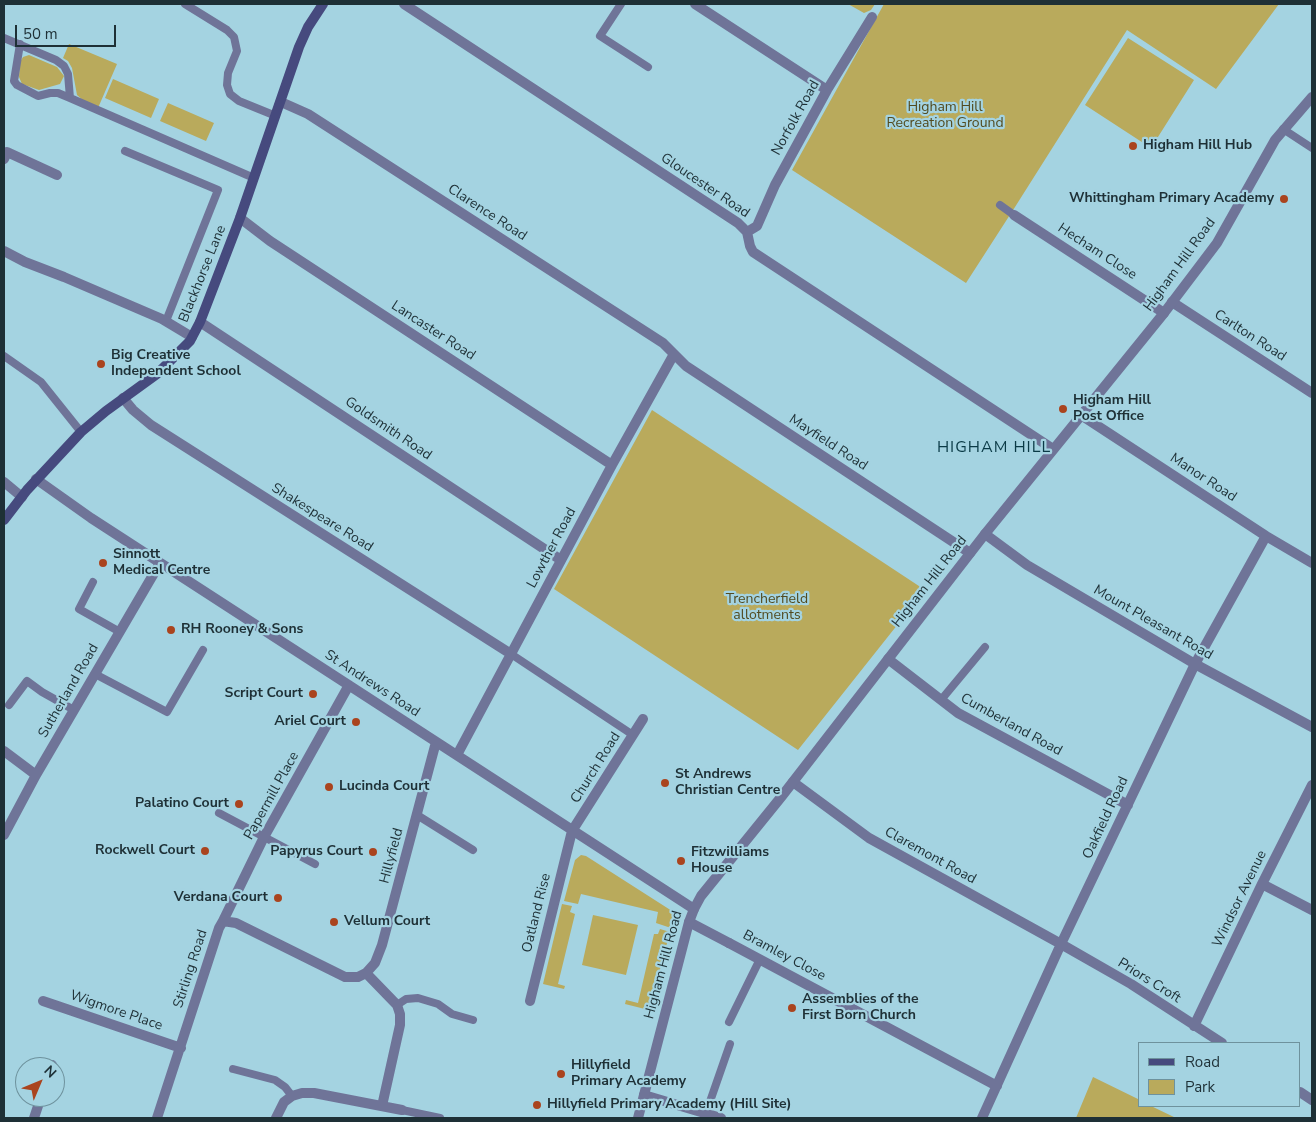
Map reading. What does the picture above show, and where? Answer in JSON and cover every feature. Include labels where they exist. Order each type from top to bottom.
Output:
[{"type":"main road","name":"Blackhorse Lane","points":[[4,520],[36,479],[81,432],[169,363],[192,337],[200,322],[240,218],[299,47],[308,27],[323,4]]},
{"type":"street","name":"Gloucester Road","points":[[404,4],[738,223],[747,232],[753,252],[1053,449]]},
{"type":"street","points":[[695,4],[825,93]]},
{"type":"street","name":"Norfolk Road","points":[[747,232],[757,226],[775,185],[825,93],[872,17]]},
{"type":"street","name":"Higham Hill Road","points":[[638,1118],[689,922],[694,909],[707,888],[985,534],[1164,313],[1217,243],[1267,152],[1283,129],[1312,97]]},
{"type":"street","name":"Clarence Road","points":[[281,102],[316,119],[663,343],[674,354]]},
{"type":"street","points":[[4,158],[6,152],[57,175]]},
{"type":"street","name":"Hecham Close","points":[[1014,215],[1164,313]]},
{"type":"street","name":"Lancaster Road","points":[[240,218],[270,241],[612,465]]},
{"type":"street","points":[[4,251],[25,262],[166,321],[192,337]]},
{"type":"street","name":"Carlton Road","points":[[1172,302],[1312,393]]},
{"type":"street","name":"Goldsmith Road","points":[[200,322],[561,560]]},
{"type":"street","name":"Lowther Road","points":[[457,755],[612,465],[674,354]]},
{"type":"street","name":"Mayfield Road","points":[[674,354],[686,366],[970,554]]},
{"type":"street","name":"Shakespeare Road","points":[[123,398],[133,410],[151,425],[511,654]]},
{"type":"street","name":"Manor Road","points":[[1081,415],[1266,536],[1312,563]]},
{"type":"street","name":"St Andrews Road","points":[[36,479],[91,518],[694,909]]},
{"type":"street","points":[[4,482],[22,497]]},
{"type":"street","name":"Mount Pleasant Road","points":[[985,534],[1027,565],[1195,664],[1312,727]]},
{"type":"street","name":"Oakfield Road","points":[[982,1118],[1195,664],[1266,536]]},
{"type":"street","name":"Sutherland Road","points":[[4,836],[36,775],[160,563]]},
{"type":"street","name":"Cumberland Road","points":[[888,659],[958,713],[1128,805]]},
{"type":"street","name":"Papermill Place","points":[[223,921],[264,837],[349,686]]},
{"type":"street","name":"Church Road","points":[[572,831],[643,719]]},
{"type":"street","name":"Hillyfield","points":[[366,973],[375,963],[382,945],[436,742]]},
{"type":"street","points":[[4,751],[36,775]]},
{"type":"street","name":"Claremont Road","points":[[792,782],[869,838],[1062,944]]},
{"type":"street","name":"Windsor Avenue","points":[[1194,1026],[1312,785]]},
{"type":"street","name":"Oatland Rise","points":[[530,1001],[572,831]]},
{"type":"street","points":[[1262,884],[1312,910]]},
{"type":"street","name":"Stirling Road","points":[[157,1118],[219,928],[223,921],[236,923],[345,977],[358,977],[366,973]]},
{"type":"street","name":"Bramley Close","points":[[689,922],[997,1086]]},
{"type":"street","name":"Priors Croft","points":[[1062,944],[1131,984],[1220,1042]]},
{"type":"street","points":[[366,973],[397,1005],[400,1014],[400,1025],[382,1106]]},
{"type":"street","name":"Wigmore Place","points":[[43,1000],[181,1048]]},
{"type":"street","points":[[276,1118],[284,1102],[292,1096],[302,1093],[314,1093],[402,1110]]},
{"type":"street","points":[[1301,1093],[1312,1100]]},
{"type":"street","points":[[644,1096],[722,1118]]},
{"type":"lane","points":[[185,4],[227,30],[234,37],[237,51],[228,73],[227,85],[230,94],[239,101],[276,116]]},
{"type":"lane","points":[[621,4],[600,36],[648,67]]},
{"type":"lane","points":[[4,38],[56,60],[64,66],[68,74],[70,98]]},
{"type":"lane","points":[[20,44],[14,81],[17,86],[38,96],[58,93],[254,178]]},
{"type":"lane","points":[[1283,129],[1312,148]]},
{"type":"lane","points":[[125,151],[218,190],[166,321]]},
{"type":"lane","points":[[1000,205],[1014,215]]},
{"type":"lane","points":[[4,356],[41,382],[81,432]]},
{"type":"lane","points":[[93,582],[80,609],[120,632]]},
{"type":"lane","points":[[941,700],[984,647]]},
{"type":"lane","points":[[95,674],[167,712],[203,650]]},
{"type":"lane","points":[[511,654],[633,735]]},
{"type":"lane","points":[[9,704],[27,681],[74,710]]},
{"type":"lane","points":[[219,813],[315,864]]},
{"type":"lane","points":[[417,815],[473,850]]},
{"type":"lane","points":[[729,1022],[760,959]]},
{"type":"lane","points":[[397,1005],[406,999],[418,998],[438,1004],[452,1014],[473,1020]]},
{"type":"lane","points":[[706,1113],[730,1044]]},
{"type":"lane","points":[[233,1069],[275,1080],[285,1087],[292,1096]]},
{"type":"lane","points":[[402,1110],[440,1118]]},
{"type":"green space","points":[[848,4],[875,4],[871,10],[864,13]]},
{"type":"green space","name":"Higham Hill Recreation Ground","points":[[884,4],[1279,4],[1216,89],[1127,30],[966,283],[792,170]]},
{"type":"green space","points":[[1128,38],[1194,80],[1151,148],[1085,105]]},
{"type":"green space","points":[[69,44],[117,64],[98,108],[85,102],[77,95],[72,68],[68,61],[63,58]]},
{"type":"green space","points":[[29,55],[57,67],[64,76],[60,84],[39,90],[22,84],[19,77],[20,62],[23,57]]},
{"type":"green space","points":[[113,79],[159,99],[151,118],[105,98]]},
{"type":"green space","points":[[168,103],[214,123],[206,141],[160,121]]},
{"type":"green space","name":"Trencherfield allotments","points":[[652,410],[925,590],[798,750],[554,589]]},
{"type":"green space","points":[[581,855],[586,856],[672,911],[675,915],[671,928],[656,923],[658,912],[581,894],[578,904],[564,901],[575,860]]},
{"type":"green space","points":[[562,904],[572,906],[570,912],[575,914],[558,984],[565,986],[564,989],[543,984]]},
{"type":"green space","points":[[593,915],[638,925],[626,975],[582,965]]},
{"type":"green space","points":[[660,929],[670,932],[649,1010],[625,1004],[626,1000],[638,1003],[654,934],[658,934]]},
{"type":"green space","points":[[1093,1077],[1138,1099],[1138,1107],[1153,1107],[1176,1118],[1076,1118]]},
{"type":"place","name":"Higham Hill Hub","points":[[1133,146]]},
{"type":"place","name":"Whittingham Primary Academy","points":[[1284,199]]},
{"type":"place","name":"Big Creative Independent School","points":[[101,364]]},
{"type":"place","name":"Higham Hill Post Office","points":[[1063,409]]},
{"type":"place","name":"Sinnott Medical Centre","points":[[103,563]]},
{"type":"place","name":"RH Rooney & Sons","points":[[171,630]]},
{"type":"place","name":"Script Court","points":[[313,694]]},
{"type":"place","name":"Ariel Court","points":[[356,722]]},
{"type":"place","name":"St Andrews Christian Centre","points":[[665,783]]},
{"type":"place","name":"Lucinda Court","points":[[329,787]]},
{"type":"place","name":"Palatino Court","points":[[239,804]]},
{"type":"place","name":"Rockwell Court","points":[[205,851]]},
{"type":"place","name":"Papyrus Court","points":[[373,852]]},
{"type":"place","name":"Fitzwilliams House","points":[[681,861]]},
{"type":"place","name":"Verdana Court","points":[[278,898]]},
{"type":"place","name":"Vellum Court","points":[[334,922]]},
{"type":"place","name":"Assemblies of the First Born Church","points":[[792,1008]]},
{"type":"place","name":"Hillyfield Primary Academy","points":[[561,1074]]},
{"type":"place","name":"Hillyfield Primary Academy (Hill Site)","points":[[537,1105]]},
{"type":"district","name":"HIGHAM HILL","points":[[994,448]]}]
